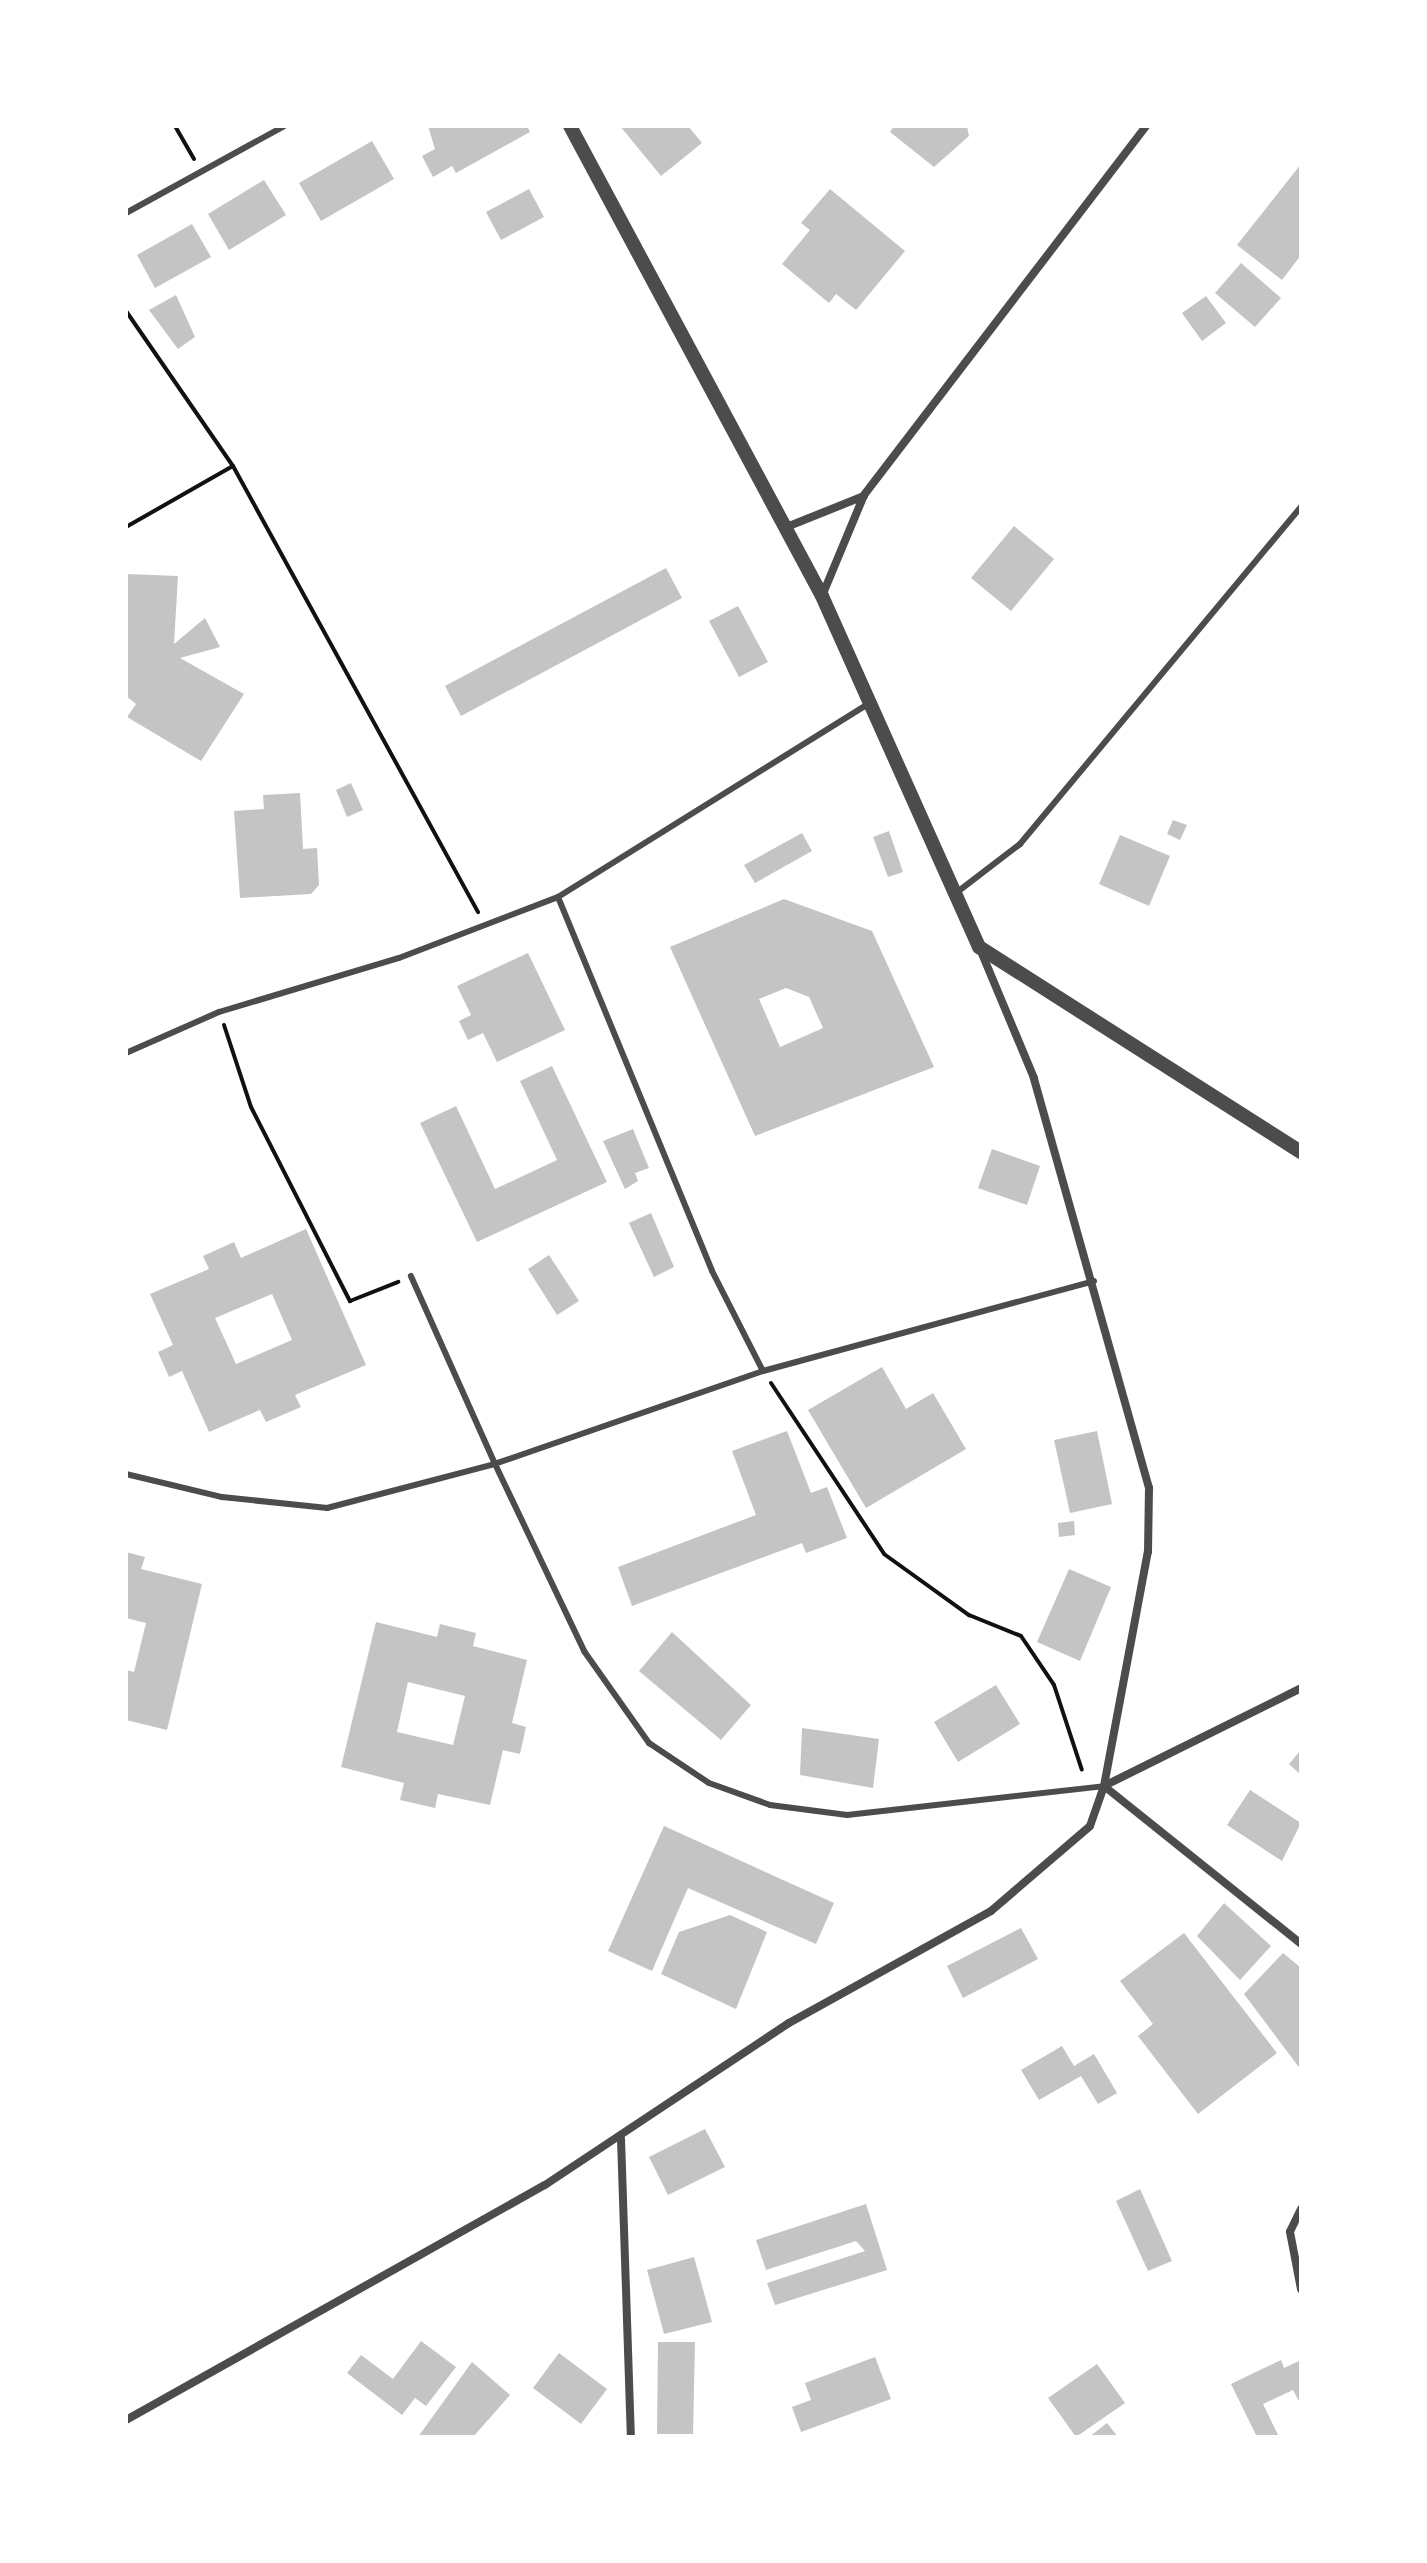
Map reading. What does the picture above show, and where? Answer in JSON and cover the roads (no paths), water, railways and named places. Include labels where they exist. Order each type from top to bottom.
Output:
[{"type":"street","points":[[126,2420],[621,2139],[789,2023],[991,1911],[1090,1826],[1104,1786],[1148,1552],[1149,1488],[1094,1281],[1034,1078],[956,893],[822,596],[781,529],[570,126]]},
{"type":"street","points":[[822,596],[864,495],[1146,126]]},
{"type":"street","points":[[781,529],[864,495]]},
{"type":"street","points":[[979,947],[1301,1152]]},
{"type":"street","points":[[1104,1786],[1301,1688]]},
{"type":"street","points":[[1104,1786],[1301,1944]]},
{"type":"street","points":[[621,2139],[631,2437]]},
{"type":"street","points":[[1301,2209],[1290,2232],[1301,2289]]},
{"type":"lane","points":[[126,213],[284,126]]},
{"type":"lane","points":[[956,893],[1020,844],[1301,507]]},
{"type":"lane","points":[[126,1053],[219,1012],[484,925],[558,897],[870,703]]},
{"type":"lane","points":[[558,897],[712,1271],[763,1371]]},
{"type":"lane","points":[[411,1276],[495,1464],[584,1651],[649,1743],[709,1783],[770,1805],[847,1815],[1104,1786]]},
{"type":"lane","points":[[126,1474],[222,1497],[327,1508],[495,1464],[763,1371],[1094,1281]]}]
